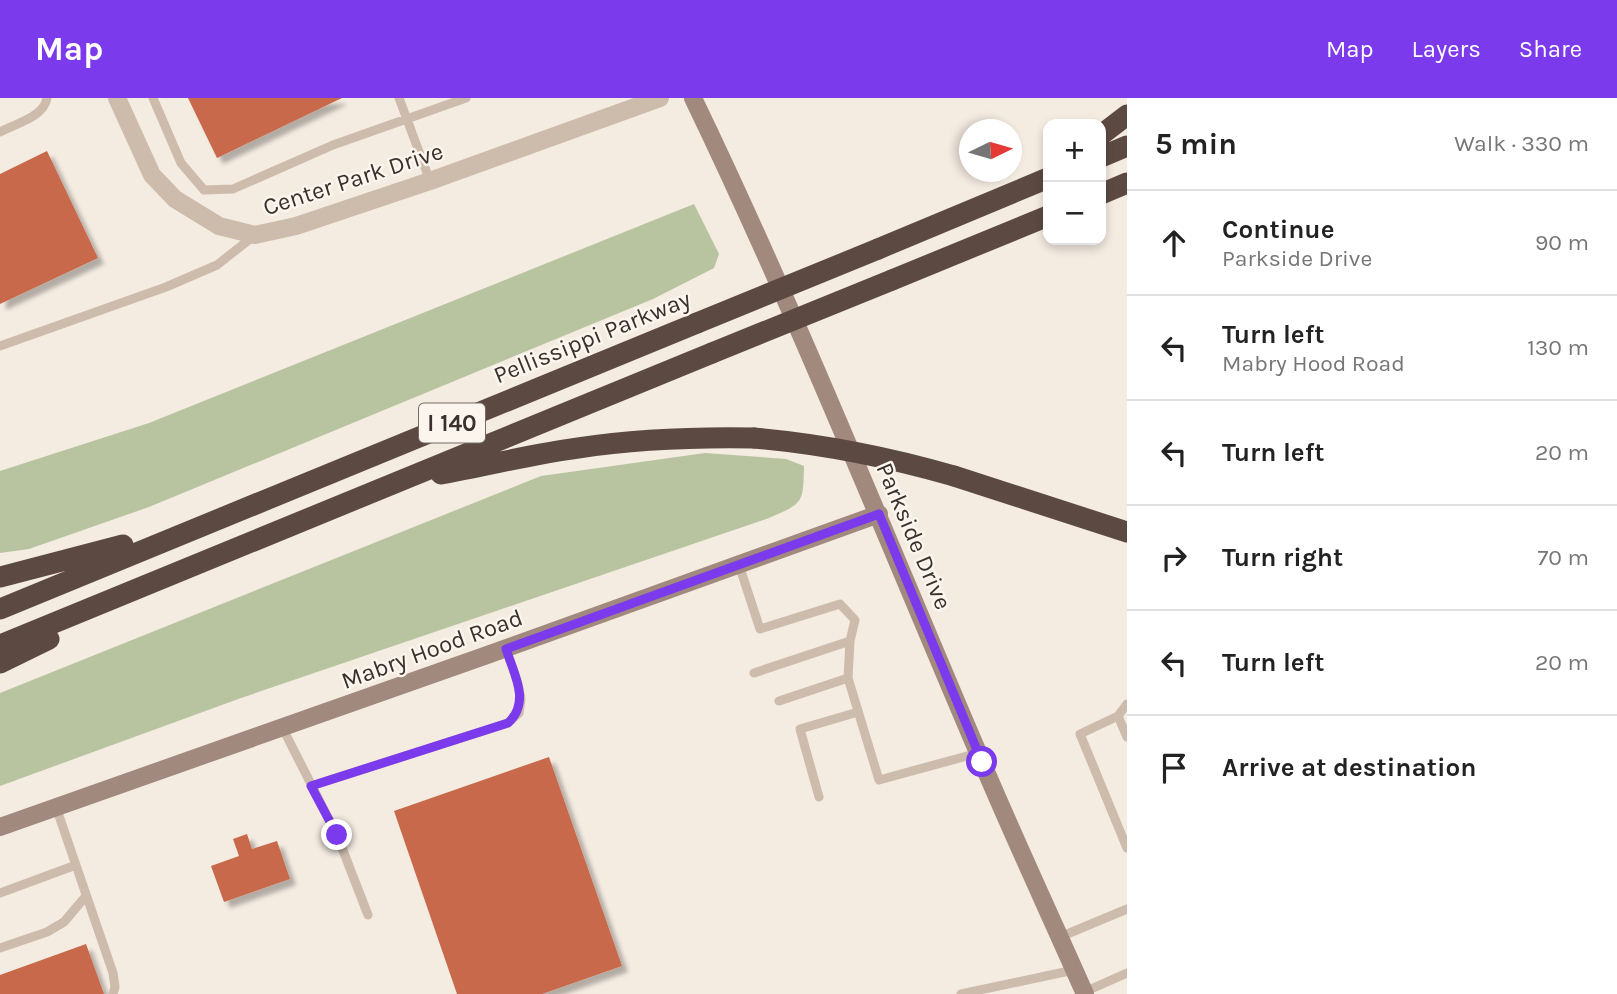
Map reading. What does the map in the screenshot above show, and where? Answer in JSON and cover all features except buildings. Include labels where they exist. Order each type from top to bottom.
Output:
[{"type":"highway","points":[[1106,131],[1127,115]]},
{"type":"highway","points":[[1106,155],[1127,146]]},
{"type":"highway","points":[[1004,197],[1043,172]]},
{"type":"highway","name":"Pellissippi Parkway","points":[[0,609],[1043,180]]},
{"type":"highway","points":[[1106,192],[1127,183]]},
{"type":"highway","name":"I 140","points":[[0,645],[1043,218]]},
{"type":"highway","points":[[401,482],[563,450],[631,441],[692,437],[754,438],[860,452],[954,476],[1127,532]]},
{"type":"highway","points":[[0,577],[206,523]]},
{"type":"highway","points":[[0,663],[160,580]]},
{"type":"street","name":"Center Park Drive","points":[[117,98],[152,175],[174,199],[219,226],[256,235],[296,226],[430,181],[660,98]]},
{"type":"street","name":"Parkside Drive","points":[[693,98],[741,198],[879,514],[978,753],[1084,993]]},
{"type":"street","name":"Mabry Hood Road","points":[[0,827],[879,514]]},
{"type":"lane","points":[[0,132],[39,113],[47,98]]},
{"type":"lane","points":[[153,98],[181,163],[204,190],[233,189],[333,145],[466,98]]},
{"type":"lane","points":[[399,98],[430,181]]},
{"type":"lane","points":[[0,346],[166,287],[217,265],[256,235]]},
{"type":"lane","points":[[738,565],[760,629],[840,604],[855,620],[850,641],[848,678],[879,780],[978,753]]},
{"type":"lane","points":[[754,673],[850,641]]},
{"type":"lane","points":[[311,786],[508,723],[519,713],[521,699],[506,649]]},
{"type":"lane","points":[[779,701],[848,678]]},
{"type":"lane","points":[[1127,704],[1118,716],[1080,734],[1127,848]]},
{"type":"lane","points":[[819,797],[800,729],[858,712]]},
{"type":"lane","points":[[1118,716],[1127,737]]},
{"type":"lane","points":[[282,727],[337,835],[368,915]]},
{"type":"lane","points":[[56,807],[113,973],[113,994]]},
{"type":"lane","points":[[0,893],[76,865]]},
{"type":"lane","points":[[0,948],[47,932],[64,922],[86,896]]},
{"type":"lane","points":[[1060,937],[1127,909]]},
{"type":"lane","points":[[961,994],[1074,970]]},
{"type":"lane","points":[[1084,993],[1127,973]]},
{"type":"green space","points":[[694,204],[719,254],[714,268],[653,299],[149,507],[29,549],[0,553],[0,471],[149,423]]},
{"type":"green space","points":[[705,453],[786,459],[804,466],[802,495],[795,505],[769,518],[241,698],[0,786],[0,693],[541,476]]},
{"type":"route","points":[[337,835],[311,786],[508,723],[519,713],[521,699],[518,684],[506,649],[879,514],[982,762]]}]
